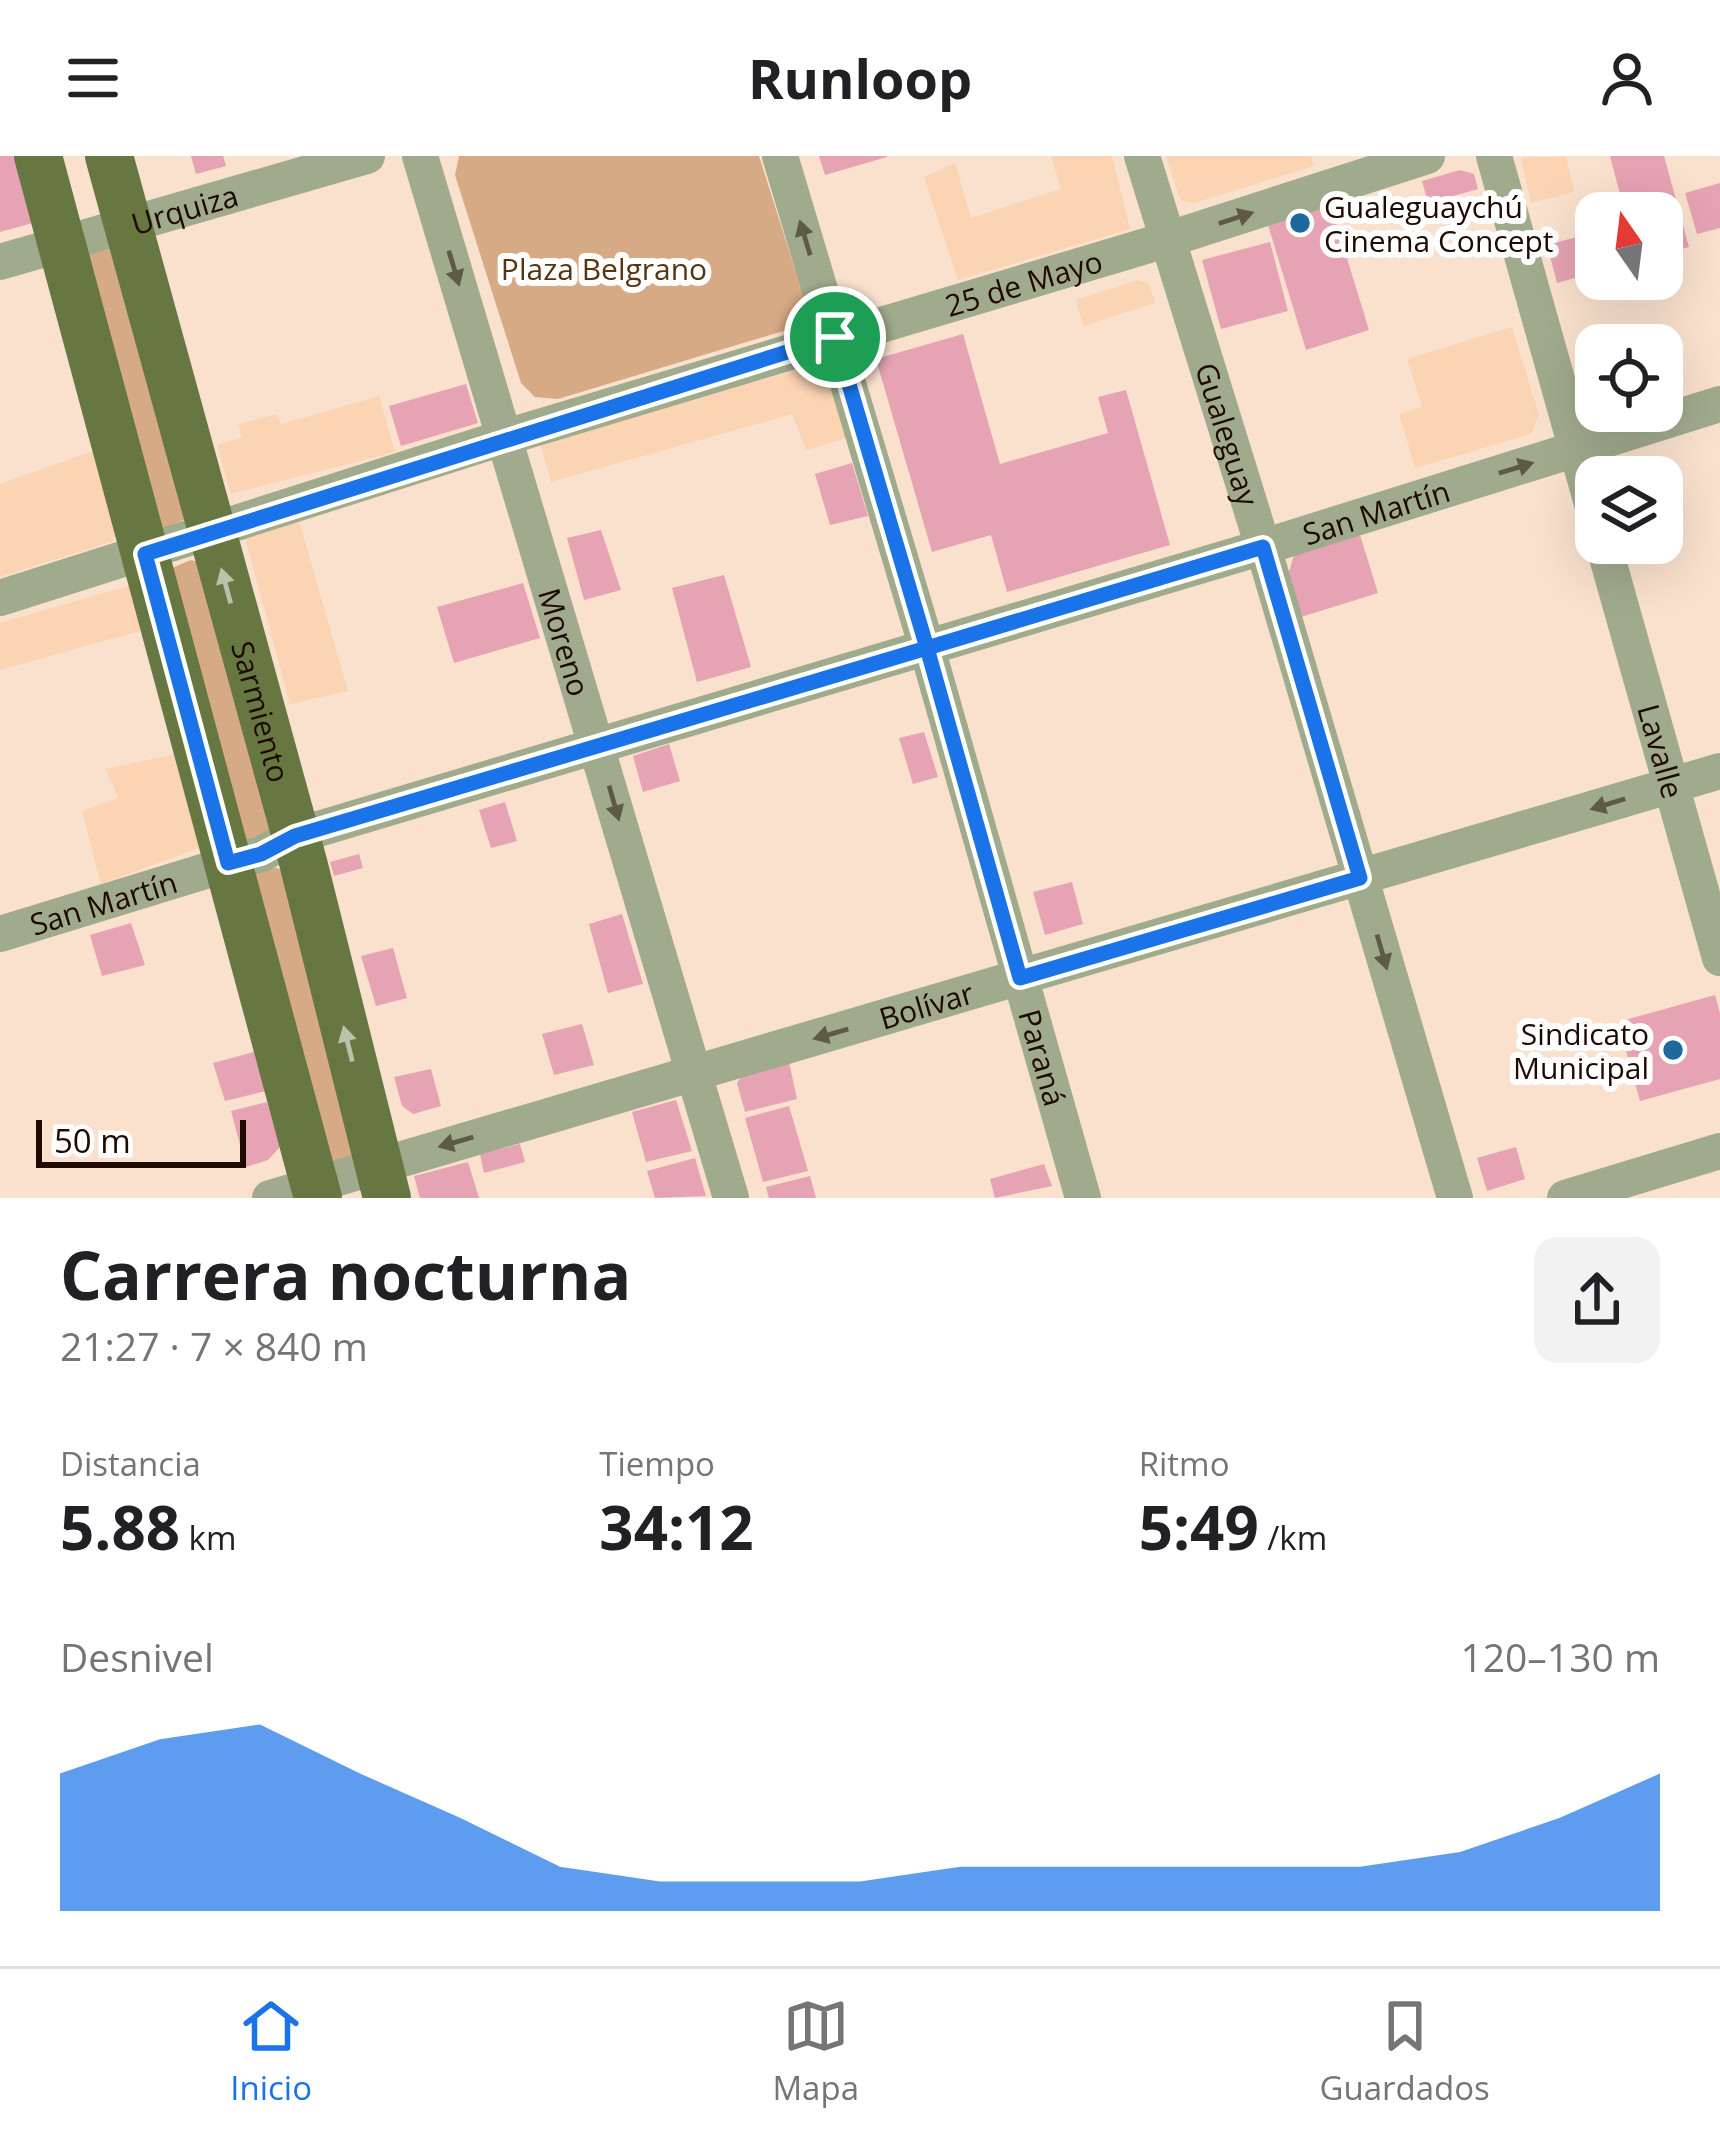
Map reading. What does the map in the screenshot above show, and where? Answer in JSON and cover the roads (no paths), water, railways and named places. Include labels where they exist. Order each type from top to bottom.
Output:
[{"type":"main road","points":[[38,156],[228,863],[300,1194]]},
{"type":"main road","name":"Sarmiento","points":[[109,156],[295,836],[383,1181]]},
{"type":"street","name":"Urquiza","points":[[0,262],[367,156]]},
{"type":"street","name":"Moreno","points":[[420,156],[731,1198]]},
{"type":"street","name":"Paraná","points":[[780,156],[927,648],[1083,1198]]},
{"type":"street","name":"Gualeguay","points":[[1142,156],[1455,1198]]},
{"type":"street","name":"25 de Mayo","points":[[0,598],[506,437],[1166,240],[1426,156]]},
{"type":"street","points":[[1494,156],[1578,456]]},
{"type":"street","name":"San Martín","points":[[0,934],[261,854],[295,836],[1263,547],[1720,404]]},
{"type":"street","name":"Lavalle","points":[[1609,564],[1720,958]]},
{"type":"street","name":"Bolívar","points":[[300,1194],[383,1181],[693,1074],[1720,771]]},
{"type":"street","points":[[1565,1198],[1720,1151]]},
{"type":"place","name":"Gualeguaychú Cinema Concept","points":[[1300,223]]},
{"type":"place","name":"Sindicato Municipal","points":[[1673,1050]]},
{"type":"park label","name":"Plaza Belgrano","points":[[604,268]]}]
